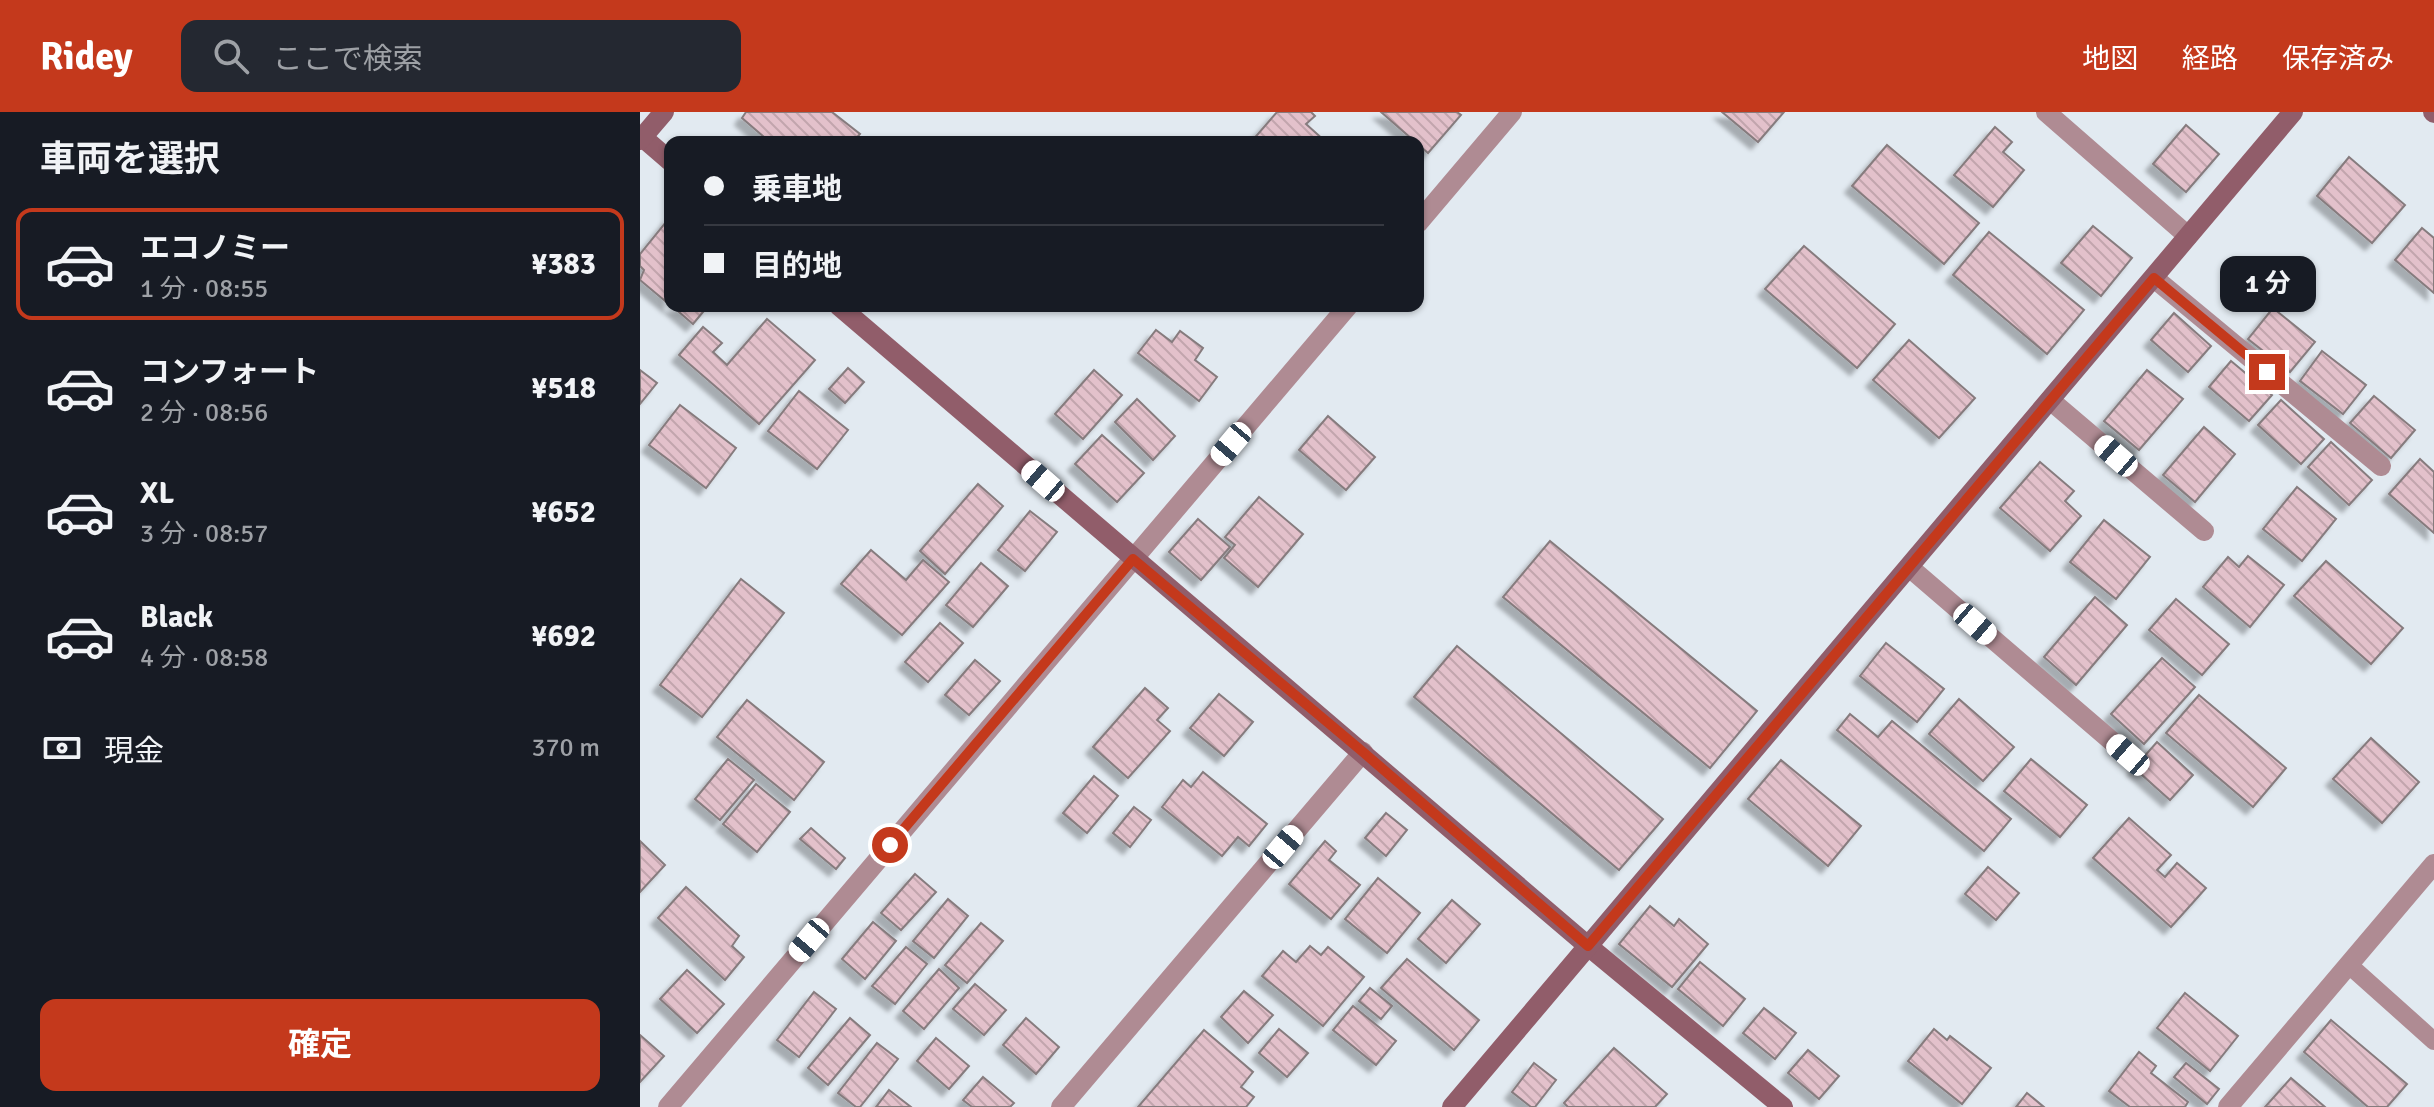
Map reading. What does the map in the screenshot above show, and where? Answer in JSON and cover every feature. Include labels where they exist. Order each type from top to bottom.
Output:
[{"type":"street","points":[[664,112],[641,137],[664,156]]},
{"type":"street","points":[[1424,216],[1512,112]]},
{"type":"street","points":[[2046,112],[2188,236]]},
{"type":"street","points":[[1452,1107],[2293,112]]},
{"type":"street","points":[[2154,278],[2381,466]]},
{"type":"street","points":[[846,312],[1588,946],[1783,1107]]},
{"type":"street","points":[[668,1107],[1343,312]]},
{"type":"street","points":[[2050,400],[2204,531]]},
{"type":"street","points":[[1909,567],[2128,755]]},
{"type":"street","points":[[1061,1107],[1363,752]]},
{"type":"street","points":[[2228,1107],[2434,864]]},
{"type":"lane","points":[[2349,965],[2434,1041]]},
{"type":"building","points":[[746,112],[832,112],[860,134],[763,136],[742,118]]},
{"type":"building","points":[[1277,112],[1311,112],[1315,116],[1306,124],[1319,136],[1256,136]]},
{"type":"building","points":[[1381,112],[1457,112],[1461,115],[1428,153],[1424,150],[1424,136],[1409,136]]},
{"type":"building","points":[[1722,112],[1784,112],[1758,142]]},
{"type":"building","points":[[2186,125],[2219,154],[2186,192],[2153,164]]},
{"type":"building","points":[[1995,127],[2012,142],[2003,152],[2024,170],[1993,207],[1954,175]]},
{"type":"building","points":[[1887,145],[1979,223],[1944,264],[1852,186]]},
{"type":"building","points":[[2349,157],[2405,205],[2372,243],[2317,196]]},
{"type":"building","points":[[664,224],[664,300],[640,280],[644,270],[640,266],[640,254]]},
{"type":"building","points":[[2093,226],[2132,258],[2101,296],[2061,263]]},
{"type":"building","points":[[2422,228],[2434,238],[2434,293],[2395,260]]},
{"type":"building","points":[[1989,232],[2084,310],[2047,354],[1953,275]]},
{"type":"building","points":[[1804,246],[1895,324],[1857,368],[1765,289]]},
{"type":"building","points":[[2273,308],[2315,342],[2290,372],[2248,339]]},
{"type":"building","points":[[679,312],[703,312],[693,324]]},
{"type":"building","points":[[2174,313],[2211,346],[2188,372],[2151,340]]},
{"type":"building","points":[[767,319],[815,360],[759,424],[679,355],[703,327],[722,343],[713,352],[727,365]]},
{"type":"building","points":[[1156,330],[1172,342],[1180,331],[1203,348],[1195,360],[1217,377],[1199,401],[1138,353]]},
{"type":"building","points":[[1909,340],[1975,398],[1939,438],[1873,380]]},
{"type":"building","points":[[2322,351],[2366,385],[2343,414],[2300,381]]},
{"type":"building","points":[[2231,361],[2272,395],[2249,421],[2209,387]]},
{"type":"building","points":[[848,368],[864,382],[845,403],[829,389]]},
{"type":"building","points":[[640,370],[657,383],[640,404]]},
{"type":"building","points":[[1094,370],[1122,395],[1083,439],[1055,414]]},
{"type":"building","points":[[2147,370],[2183,399],[2139,450],[2104,421]]},
{"type":"building","points":[[799,391],[848,430],[817,469],[768,431]]},
{"type":"building","points":[[2374,396],[2415,430],[2391,458],[2350,423]]},
{"type":"building","points":[[1137,399],[1175,436],[1153,460],[1115,422]]},
{"type":"building","points":[[2281,400],[2324,439],[2301,464],[2258,425]]},
{"type":"building","points":[[680,405],[736,448],[706,488],[649,445]]},
{"type":"building","points":[[1328,416],[1375,457],[1346,490],[1299,450]]},
{"type":"building","points":[[2204,427],[2235,454],[2195,502],[2163,475]]},
{"type":"building","points":[[1102,435],[1144,473],[1117,502],[1075,464]]},
{"type":"building","points":[[2331,442],[2372,480],[2349,505],[2308,467]]},
{"type":"building","points":[[2420,459],[2434,472],[2434,533],[2389,494]]},
{"type":"building","points":[[2040,462],[2074,491],[2065,501],[2081,516],[2050,551],[2000,508]]},
{"type":"building","points":[[978,484],[1003,506],[945,574],[920,551]]},
{"type":"building","points":[[2297,487],[2336,519],[2302,561],[2263,529]]},
{"type":"building","points":[[1259,497],[1303,534],[1258,587],[1224,558],[1235,545],[1225,537]]},
{"type":"building","points":[[1030,511],[1057,532],[1025,571],[998,550]]},
{"type":"building","points":[[1198,519],[1230,547],[1201,580],[1169,552]]},
{"type":"building","points":[[2104,520],[2150,557],[2116,599],[2070,562]]},
{"type":"building","points":[[1550,541],[1757,711],[1710,768],[1503,597]]},
{"type":"building","points":[[871,550],[906,580],[923,560],[949,582],[902,635],[841,584]]},
{"type":"building","points":[[2248,556],[2284,585],[2250,627],[2203,587],[2228,557],[2239,567]]},
{"type":"building","points":[[2326,561],[2403,628],[2371,664],[2294,596]]},
{"type":"building","points":[[981,563],[1008,586],[973,627],[946,605]]},
{"type":"building","points":[[741,579],[784,613],[702,717],[660,685]]},
{"type":"building","points":[[2095,597],[2127,625],[2076,685],[2044,657]]},
{"type":"building","points":[[2176,599],[2229,644],[2202,675],[2149,630]]},
{"type":"building","points":[[940,623],[963,643],[928,682],[905,662]]},
{"type":"building","points":[[1886,643],[1944,689],[1917,722],[1860,676]]},
{"type":"building","points":[[1457,646],[1663,819],[1619,870],[1414,697]]},
{"type":"building","points":[[2162,658],[2195,687],[2144,744],[2111,714]]},
{"type":"building","points":[[975,660],[1000,681],[969,715],[945,695]]},
{"type":"building","points":[[1145,688],[1168,708],[1157,720],[1170,731],[1128,778],[1093,747]]},
{"type":"building","points":[[1219,694],[1253,722],[1224,756],[1190,728]]},
{"type":"building","points":[[2199,695],[2286,768],[2253,807],[2166,733]]},
{"type":"building","points":[[1959,699],[2014,747],[1983,781],[1929,734]]},
{"type":"building","points":[[747,700],[824,762],[794,800],[717,737]]},
{"type":"building","points":[[1850,714],[1878,737],[1892,721],[2011,819],[1984,851],[1837,730]]},
{"type":"building","points":[[2371,738],[2419,782],[2382,823],[2333,779]]},
{"type":"building","points":[[2157,742],[2193,775],[2170,800],[2134,768]]},
{"type":"building","points":[[728,759],[754,780],[720,820],[695,799]]},
{"type":"building","points":[[2031,759],[2087,805],[2060,837],[2004,791]]},
{"type":"building","points":[[1781,760],[1861,826],[1828,866],[1748,799]]},
{"type":"building","points":[[1203,772],[1267,824],[1249,846],[1238,837],[1222,856],[1162,807],[1183,780],[1191,787]]},
{"type":"building","points":[[1094,776],[1118,796],[1087,833],[1063,813]]},
{"type":"building","points":[[756,784],[790,812],[757,852],[723,824]]},
{"type":"building","points":[[1134,807],[1151,820],[1130,847],[1113,833]]},
{"type":"building","points":[[1386,813],[1407,830],[1386,856],[1365,838]]},
{"type":"building","points":[[2129,818],[2171,855],[2157,870],[2165,877],[2177,863],[2206,888],[2171,927],[2093,858]]},
{"type":"building","points":[[811,828],[845,858],[836,869],[800,839]]},
{"type":"building","points":[[640,841],[665,865],[640,892]]},
{"type":"building","points":[[1325,841],[1336,851],[1329,860],[1360,885],[1331,919],[1289,884]]},
{"type":"building","points":[[1988,867],[2019,893],[1996,920],[1965,894]]},
{"type":"building","points":[[915,874],[936,892],[901,930],[881,913]]},
{"type":"building","points":[[1378,878],[1420,913],[1387,953],[1345,919]]},
{"type":"building","points":[[686,887],[739,936],[732,946],[744,957],[725,980],[658,918]]},
{"type":"building","points":[[948,899],[968,916],[934,958],[913,941]]},
{"type":"building","points":[[1452,900],[1480,924],[1446,963],[1418,939]]},
{"type":"building","points":[[1650,906],[1674,926],[1679,919],[1708,944],[1672,987],[1619,944]]},
{"type":"building","points":[[873,922],[896,941],[865,979],[842,959]]},
{"type":"building","points":[[981,923],[1003,941],[967,983],[945,965]]},
{"type":"building","points":[[1310,946],[1321,955],[1328,947],[1364,977],[1323,1026],[1262,976],[1283,951],[1296,962]]},
{"type":"building","points":[[906,947],[927,964],[895,1004],[872,986]]},
{"type":"building","points":[[1407,959],[1479,1020],[1454,1050],[1381,988]]},
{"type":"building","points":[[1700,962],[1745,999],[1723,1026],[1678,989]]},
{"type":"building","points":[[939,969],[959,988],[924,1029],[903,1011]]},
{"type":"building","points":[[687,970],[724,1004],[697,1033],[660,999]]},
{"type":"building","points":[[975,984],[1006,1010],[984,1035],[953,1009]]},
{"type":"building","points":[[1370,988],[1392,1006],[1381,1019],[1359,1001]]},
{"type":"building","points":[[1244,991],[1273,1015],[1248,1043],[1221,1017]]},
{"type":"building","points":[[814,992],[836,1009],[799,1057],[777,1040]]},
{"type":"building","points":[[2185,993],[2238,1036],[2210,1071],[2157,1028]]},
{"type":"building","points":[[1353,1006],[1396,1041],[1376,1065],[1333,1030]]},
{"type":"building","points":[[1764,1008],[1796,1033],[1775,1059],[1743,1033]]},
{"type":"building","points":[[850,1018],[870,1035],[828,1085],[808,1068]]},
{"type":"building","points":[[1026,1018],[1059,1047],[1036,1074],[1003,1045]]},
{"type":"building","points":[[2331,1020],[2407,1084],[2387,1107],[2368,1107],[2304,1052]]},
{"type":"building","points":[[1279,1029],[1308,1053],[1287,1077],[1259,1053]]},
{"type":"building","points":[[1934,1029],[1947,1040],[1950,1036],[1991,1068],[1962,1104],[1908,1061]]},
{"type":"building","points":[[1204,1030],[1253,1072],[1241,1087],[1254,1097],[1246,1107],[1138,1107]]},
{"type":"building","points":[[640,1035],[664,1056],[640,1082]]},
{"type":"building","points":[[936,1038],[969,1066],[949,1089],[917,1061]]},
{"type":"building","points":[[877,1043],[898,1059],[860,1107],[856,1107],[838,1093]]},
{"type":"building","points":[[1614,1048],[1667,1094],[1655,1107],[1568,1107],[1564,1103]]},
{"type":"building","points":[[1808,1050],[1839,1076],[1819,1099],[1788,1073]]},
{"type":"building","points":[[2139,1052],[2156,1066],[2151,1073],[2188,1102],[2185,1107],[2130,1107],[2109,1091]]},
{"type":"building","points":[[1534,1063],[1556,1080],[1535,1107],[1531,1107],[1512,1092]]},
{"type":"building","points":[[2186,1063],[2219,1089],[2207,1104],[2174,1077]]},
{"type":"building","points":[[983,1077],[1014,1103],[1010,1107],[972,1107],[963,1100]]},
{"type":"building","points":[[2291,1078],[2325,1107],[2265,1107]]},
{"type":"building","points":[[889,1090],[911,1107],[876,1107]]},
{"type":"building","points":[[2027,1093],[2044,1107],[2016,1107]]},
{"type":"route","points":[[890,845],[1133,559],[1588,946],[2154,278],[2267,372]]}]
